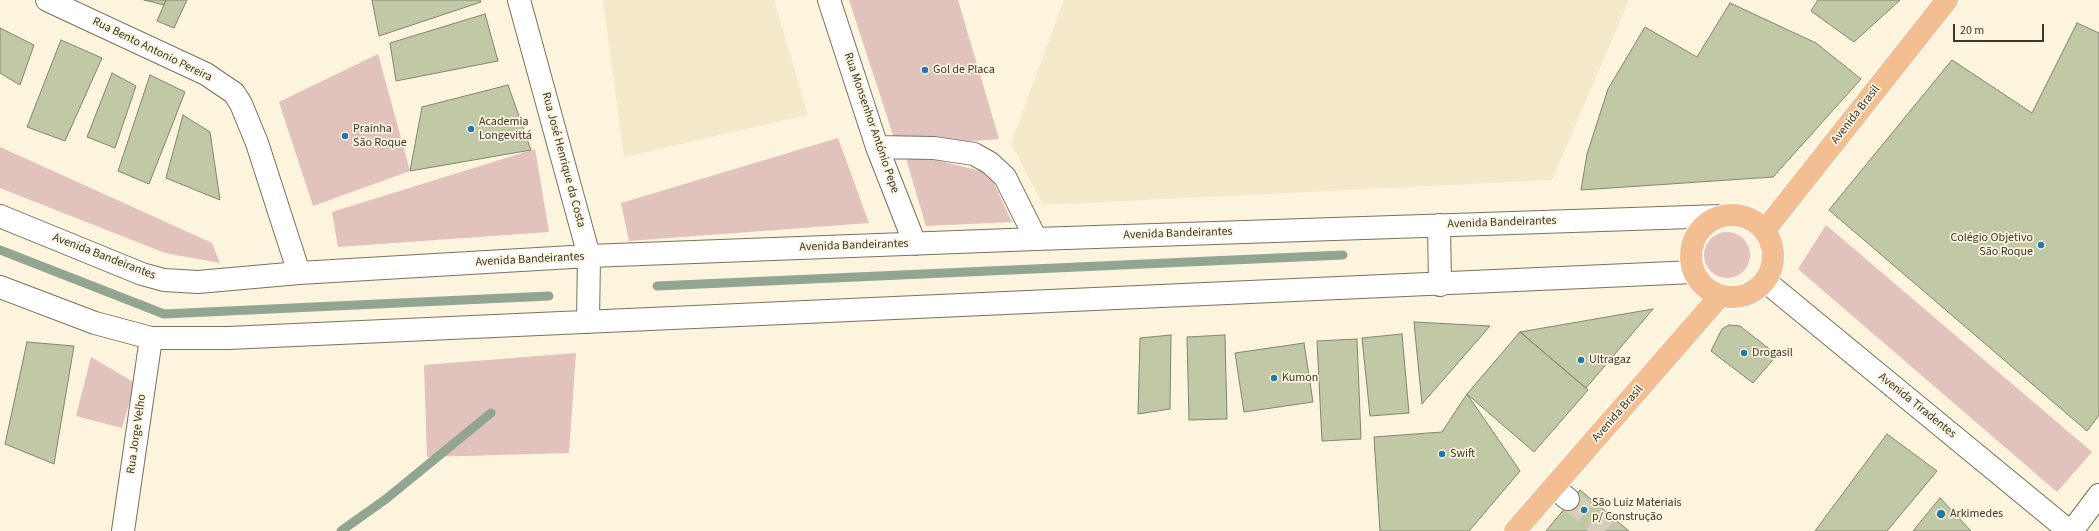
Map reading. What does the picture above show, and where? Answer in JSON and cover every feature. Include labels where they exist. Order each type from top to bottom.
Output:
[{"type":"main road","name":"Avenida Brasil","points":[[1765,230],[1947,0]]},
{"type":"main road","points":[[1737,215],[1753,220],[1765,230],[1772,247],[1772,265],[1765,281],[1756,290],[1745,296],[1733,298],[1720,296],[1704,287],[1694,272],[1691,259],[1692,244],[1698,231],[1709,222],[1721,216],[1737,215]]},
{"type":"main road","name":"Avenida Brasil","points":[[1515,531],[1561,494],[1720,296]]},
{"type":"street","name":"Rua Bento Antonio Pereira","points":[[47,0],[206,74],[234,93],[241,104],[257,143],[299,273]]},
{"type":"street","name":"Rua José Henrique da Costa","points":[[519,0],[589,256],[588,322]]},
{"type":"street","name":"Rua Monsenhor António Pepe","points":[[829,0],[877,147],[915,244]]},
{"type":"street","points":[[877,147],[934,148],[974,154],[990,163],[1005,177],[1036,239]]},
{"type":"street","name":"Avenida Bandeirantes","points":[[0,216],[142,274],[164,280],[198,282],[299,273],[589,256],[1036,239],[1721,216]]},
{"type":"street","points":[[1439,225],[1440,284]]},
{"type":"street","points":[[0,287],[95,323],[151,338],[228,338],[1694,272]]},
{"type":"street","name":"Avenida Tiradentes","points":[[1765,281],[2069,531]]},
{"type":"street","name":"Rua Jorge Velho","points":[[123,531],[151,338]]},
{"type":"street","points":[[2072,531],[2099,495]]},
{"type":"shaded area","points":[[603,0],[774,0],[808,115],[624,157]]},
{"type":"shaded area","name":"Gol de Placa","points":[[849,0],[958,0],[999,139],[897,147]]},
{"type":"shaded area","points":[[1064,0],[1629,0],[1552,180],[1043,205],[1011,143]]},
{"type":"shaded area","name":"Prainha São Roque","points":[[378,54],[410,171],[313,206],[279,102]]},
{"type":"shaded area","points":[[838,138],[869,223],[629,241],[621,203]]},
{"type":"shaded area","points":[[0,147],[212,243],[220,263],[165,253],[0,188]]},
{"type":"shaded area","points":[[535,149],[549,232],[338,247],[332,212]]},
{"type":"shaded area","points":[[904,152],[989,173],[1012,222],[926,226]]},
{"type":"shaded area","points":[[1826,225],[2092,452],[2057,492],[1798,269]]},
{"type":"shaded area","points":[[1723,232],[1731,232],[1740,236],[1746,242],[1750,255],[1746,268],[1740,274],[1731,278],[1723,278],[1714,274],[1708,268],[1704,259],[1704,251],[1708,242],[1714,236]]},
{"type":"shaded area","points":[[576,353],[569,453],[427,457],[424,365]]},
{"type":"shaded area","points":[[91,357],[135,383],[122,428],[76,416]]},
{"type":"building","points":[[144,0],[166,0],[164,5]]},
{"type":"building","points":[[166,0],[187,0],[174,28],[157,21]]},
{"type":"building","points":[[372,0],[480,0],[481,2],[379,36]]},
{"type":"building","points":[[1818,0],[1900,0],[1854,42],[1811,11]]},
{"type":"building","points":[[1730,3],[1816,43],[1861,79],[1773,177],[1581,190],[1587,154],[1608,89],[1645,27],[1697,57]]},
{"type":"building","points":[[485,14],[498,61],[396,81],[390,43]]},
{"type":"building","points":[[2077,23],[2099,33],[2099,415],[2087,431],[1829,210],[1952,60],[2032,113]]},
{"type":"building","points":[[0,28],[34,45],[20,85],[0,73]]},
{"type":"building","points":[[61,40],[102,58],[65,141],[27,127]]},
{"type":"building","points":[[112,73],[136,86],[115,148],[87,137]]},
{"type":"building","points":[[150,75],[185,92],[149,184],[118,171]]},
{"type":"building","name":"Academia Longevittá","points":[[508,85],[531,150],[410,171],[422,107]]},
{"type":"building","points":[[183,115],[210,132],[220,200],[166,178]]},
{"type":"building","name":"Ultragaz","points":[[1653,309],[1586,388],[1520,332]]},
{"type":"building","points":[[1414,322],[1490,326],[1422,404]]},
{"type":"building","name":"Drogasil","points":[[1729,325],[1740,326],[1777,355],[1753,383],[1711,351],[1722,329]]},
{"type":"building","points":[[1520,332],[1588,390],[1534,452],[1467,394]]},
{"type":"building","points":[[1402,334],[1409,413],[1370,416],[1362,338]]},
{"type":"building","points":[[1171,335],[1170,409],[1138,414],[1140,338]]},
{"type":"building","points":[[1225,335],[1227,419],[1189,420],[1187,337]]},
{"type":"building","points":[[1357,339],[1361,439],[1322,441],[1317,341]]},
{"type":"building","points":[[27,342],[74,346],[54,464],[5,444]]},
{"type":"building","name":"Kumon","points":[[1304,343],[1313,402],[1244,412],[1235,353]]},
{"type":"building","name":"Swift","points":[[1467,394],[1520,471],[1469,531],[1380,531],[1374,437],[1442,432]]},
{"type":"building","points":[[1887,434],[1937,471],[1887,531],[1815,531]]},
{"type":"building","name":"São Luiz Materiais p/ Construção","points":[[1580,490],[1629,531],[1546,531]]},
{"type":"building","name":"Arkimedes","points":[[1940,498],[1971,531],[1913,531]]},
{"type":"waterway","points":[[0,250],[164,314],[549,296]]},
{"type":"waterway","points":[[657,286],[1343,255]]},
{"type":"waterway","points":[[341,531],[386,499],[491,413]]},
{"type":"tunnel","points":[[1568,499],[1605,531]]},
{"type":"place","name":"Gol de Placa","points":[[925,70]]},
{"type":"place","name":"Academia Longevittá","points":[[471,129]]},
{"type":"place","name":"Prainha São Roque","points":[[345,136]]},
{"type":"place","name":"Colégio Objetivo São Roque","points":[[2041,245]]},
{"type":"place","name":"Drogasil","points":[[1744,353]]},
{"type":"place","name":"Ultragaz","points":[[1581,360]]},
{"type":"place","name":"Kumon","points":[[1274,378]]},
{"type":"place","name":"Swift","points":[[1442,454]]},
{"type":"place","name":"São Luiz Materiais p/ Construção","points":[[1584,510]]},
{"type":"place","name":"Arkimedes","points":[[1941,514]]}]
